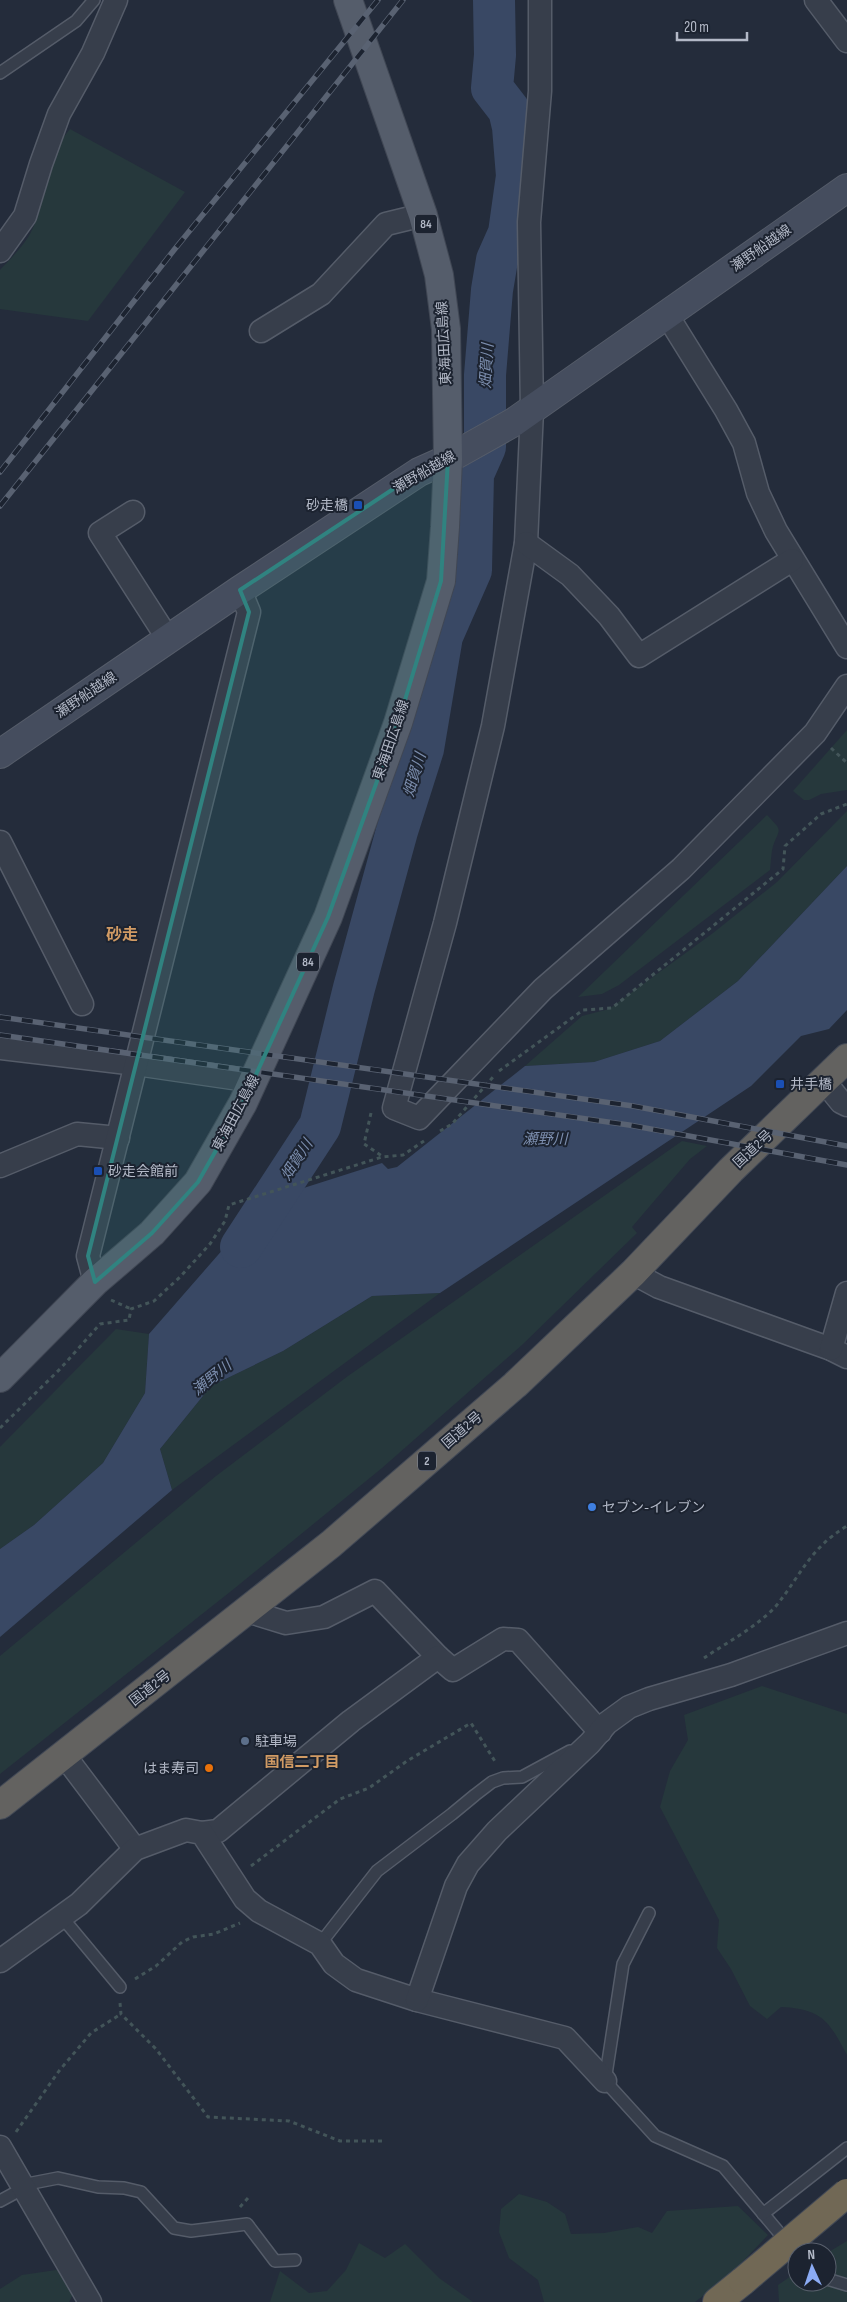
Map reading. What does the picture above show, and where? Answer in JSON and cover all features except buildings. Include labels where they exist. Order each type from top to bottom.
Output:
[{"type":"highway","name":"国道2号","points":[[0,1806],[331,1544],[515,1385],[633,1273],[731,1170],[847,1058]]},
{"type":"highway","points":[[717,2302],[847,2193]]},
{"type":"main road","name":"東海田広島線","points":[[0,1378],[95,1282],[152,1233],[198,1182],[243,1103],[328,917],[398,723],[440,581],[454,455],[446,329],[439,275],[423,215],[348,0]]},
{"type":"main road","name":"瀬野船越線","points":[[0,754],[240,590],[419,472],[454,455],[523,416],[847,188]]},
{"type":"street","points":[[0,251],[26,216],[41,164],[59,114],[94,53],[116,0]]},
{"type":"street","points":[[540,0],[540,91],[529,222],[523,416],[526,543],[493,726],[445,924],[394,1108],[419,1118],[543,989],[681,869],[815,733],[847,686]]},
{"type":"street","points":[[816,0],[847,41]]},
{"type":"street","points":[[260,331],[321,294],[386,224],[423,215]]},
{"type":"street","points":[[667,315],[726,410],[744,443],[758,494],[792,560],[847,648]]},
{"type":"street","points":[[133,512],[100,533],[168,639]]},
{"type":"street","points":[[526,543],[570,575],[609,616],[639,656],[792,560]]},
{"type":"street","points":[[95,1282],[88,1256],[248,612],[240,590]]},
{"type":"street","points":[[824,719],[847,704]]},
{"type":"street","points":[[0,842],[82,1004]]},
{"type":"street","points":[[0,1048],[136,1064],[254,1081]]},
{"type":"street","points":[[824,1081],[841,1102],[847,1105]]},
{"type":"street","points":[[0,1166],[77,1134],[118,1138]]},
{"type":"street","points":[[633,1273],[659,1287],[839,1353],[847,1293]]},
{"type":"street","points":[[247,1611],[286,1623],[324,1617],[375,1591],[452,1670],[503,1639],[518,1640],[595,1737]]},
{"type":"street","points":[[417,2000],[456,1886],[468,1864],[497,1831],[595,1737],[606,1723],[629,1707],[642,1702],[731,1675],[847,1633]]},
{"type":"street","points":[[0,1961],[79,1904],[135,1849],[186,1830],[202,1833],[218,1831],[351,1722],[438,1657]]},
{"type":"street","points":[[64,1755],[135,1849]]},
{"type":"street","points":[[202,1833],[245,1899],[259,1911],[320,1944],[334,1964],[356,1980],[417,2000],[565,2038],[605,2081]]},
{"type":"street","points":[[2,2149],[90,2302]]},
{"type":"lane","points":[[0,73],[76,21],[94,0]]},
{"type":"lane","points":[[320,1944],[377,1871],[474,1795],[492,1782],[503,1778],[522,1777],[595,1737]]},
{"type":"lane","points":[[649,1913],[623,1964],[605,2081],[655,2136],[723,2166],[787,2242]]},
{"type":"lane","points":[[62,1916],[120,1987]]},
{"type":"lane","points":[[763,2214],[847,2148]]},
{"type":"lane","points":[[0,2201],[23,2186],[58,2178],[98,2187],[124,2188],[141,2192],[174,2228],[191,2231],[247,2224],[275,2261],[295,2260]]},
{"type":"path","points":[[829,746],[847,764]]},
{"type":"path","points":[[436,1134],[452,1124],[499,1070],[583,1010],[612,1008],[783,868],[786,846],[821,814],[847,804]]},
{"type":"path","points":[[0,1428],[60,1369],[100,1324],[129,1320],[131,1309],[154,1301],[180,1277],[210,1244],[225,1221],[229,1205],[382,1157],[403,1155],[427,1139]]},
{"type":"path","points":[[702,1659],[769,1612],[816,1550],[825,1541],[847,1526]]},
{"type":"path","points":[[232,1880],[340,1799],[369,1788],[408,1761],[471,1723],[492,1755],[503,1778]]},
{"type":"path","points":[[120,1987],[156,1966],[182,1942],[193,1937],[214,1934],[241,1923],[259,1911]]},
{"type":"path","points":[[2,2149],[76,2050],[91,2033],[121,2014],[156,2049],[208,2117],[289,2121],[340,2141],[382,2141]]},
{"type":"highlighted area","points":[[448,459],[441,581],[398,723],[328,917],[243,1103],[198,1182],[152,1233],[95,1282],[88,1256],[249,612],[240,590],[419,472]]},
{"type":"shaded area","points":[[70,129],[185,192],[88,321],[0,309],[0,270],[22,246],[32,230],[39,210],[50,161]]},
{"type":"shaded area","points":[[847,730],[847,790],[821,794],[809,800],[804,800],[793,791]]},
{"type":"shaded area","points":[[847,811],[847,866],[738,981],[660,1041],[594,1062],[525,1066],[582,1016],[609,1009],[713,933],[777,882]]},
{"type":"shaded area","points":[[767,815],[779,830],[772,849],[770,870],[619,985],[602,994],[578,997]]},
{"type":"shaded area","points":[[682,1141],[707,1146],[690,1159],[632,1227],[637,1233],[522,1345],[382,1468],[235,1588],[0,1774],[0,1656],[216,1476],[348,1376]]},
{"type":"shaded area","points":[[440,1293],[172,1490],[160,1449],[211,1386],[283,1351],[372,1296]]},
{"type":"shaded area","points":[[116,1329],[149,1334],[145,1393],[103,1463],[34,1525],[0,1549],[0,1447]]},
{"type":"shaded area","points":[[762,1686],[847,1714],[847,2055],[829,2025],[815,2014],[795,2008],[781,2007],[767,2019],[750,2006],[731,1969],[717,1948],[719,1920],[660,1807],[670,1771],[688,1740],[684,1715]]},
{"type":"shaded area","points":[[519,2194],[547,2202],[565,2214],[571,2234],[604,2233],[638,2227],[652,2233],[667,2211],[738,2206],[768,2235],[730,2275],[695,2302],[544,2302],[538,2280],[509,2258],[499,2232],[501,2209]]},
{"type":"shaded area","points":[[847,2241],[847,2302],[779,2302],[778,2285],[787,2279],[787,2292],[837,2292],[837,2247]]},
{"type":"shaded area","points":[[359,2243],[385,2258],[405,2244],[439,2278],[473,2302],[270,2302],[280,2271],[309,2293],[327,2291],[346,2270]]},
{"type":"shaded area","points":[[56,2270],[68,2276],[73,2294],[69,2302],[0,2302],[0,2289],[22,2275]]},
{"type":"water","name":"瀬野川","points":[[847,866],[847,1010],[829,1029],[801,1036],[751,1086],[440,1293],[372,1296],[283,1351],[211,1386],[160,1449],[172,1490],[0,1637],[0,1549],[34,1525],[103,1463],[145,1393],[149,1334],[266,1200],[382,1163],[388,1169],[397,1167],[525,1066],[594,1062],[660,1041],[738,981]]},
{"type":"waterway","name":"畑賀川","points":[[241,1247],[320,1126],[354,988],[397,831],[423,749],[442,636],[471,570],[473,474],[485,447],[485,375],[492,290],[497,260],[509,233],[517,176],[513,127],[509,110],[492,88],[495,55],[494,0]]},
{"type":"railway","points":[[0,472],[174,250],[378,0]]},
{"type":"railway","points":[[0,506],[403,0]]},
{"type":"railway","points":[[0,1017],[633,1106],[847,1146]]},
{"type":"railway","points":[[0,1035],[629,1125],[847,1165]]},
{"type":"place","name":"砂走橋","points":[[358,505]]},
{"type":"place","name":"井手橋","points":[[780,1084]]},
{"type":"place","name":"砂走会館前","points":[[98,1171]]},
{"type":"place","name":"セブン-イレブン","points":[[592,1507]]},
{"type":"place","name":"駐車場","points":[[245,1741]]},
{"type":"place","name":"はま寿司","points":[[209,1768]]},
{"type":"district","name":"砂走","points":[[122,935]]},
{"type":"district","name":"国信二丁目","points":[[302,1762]]}]
